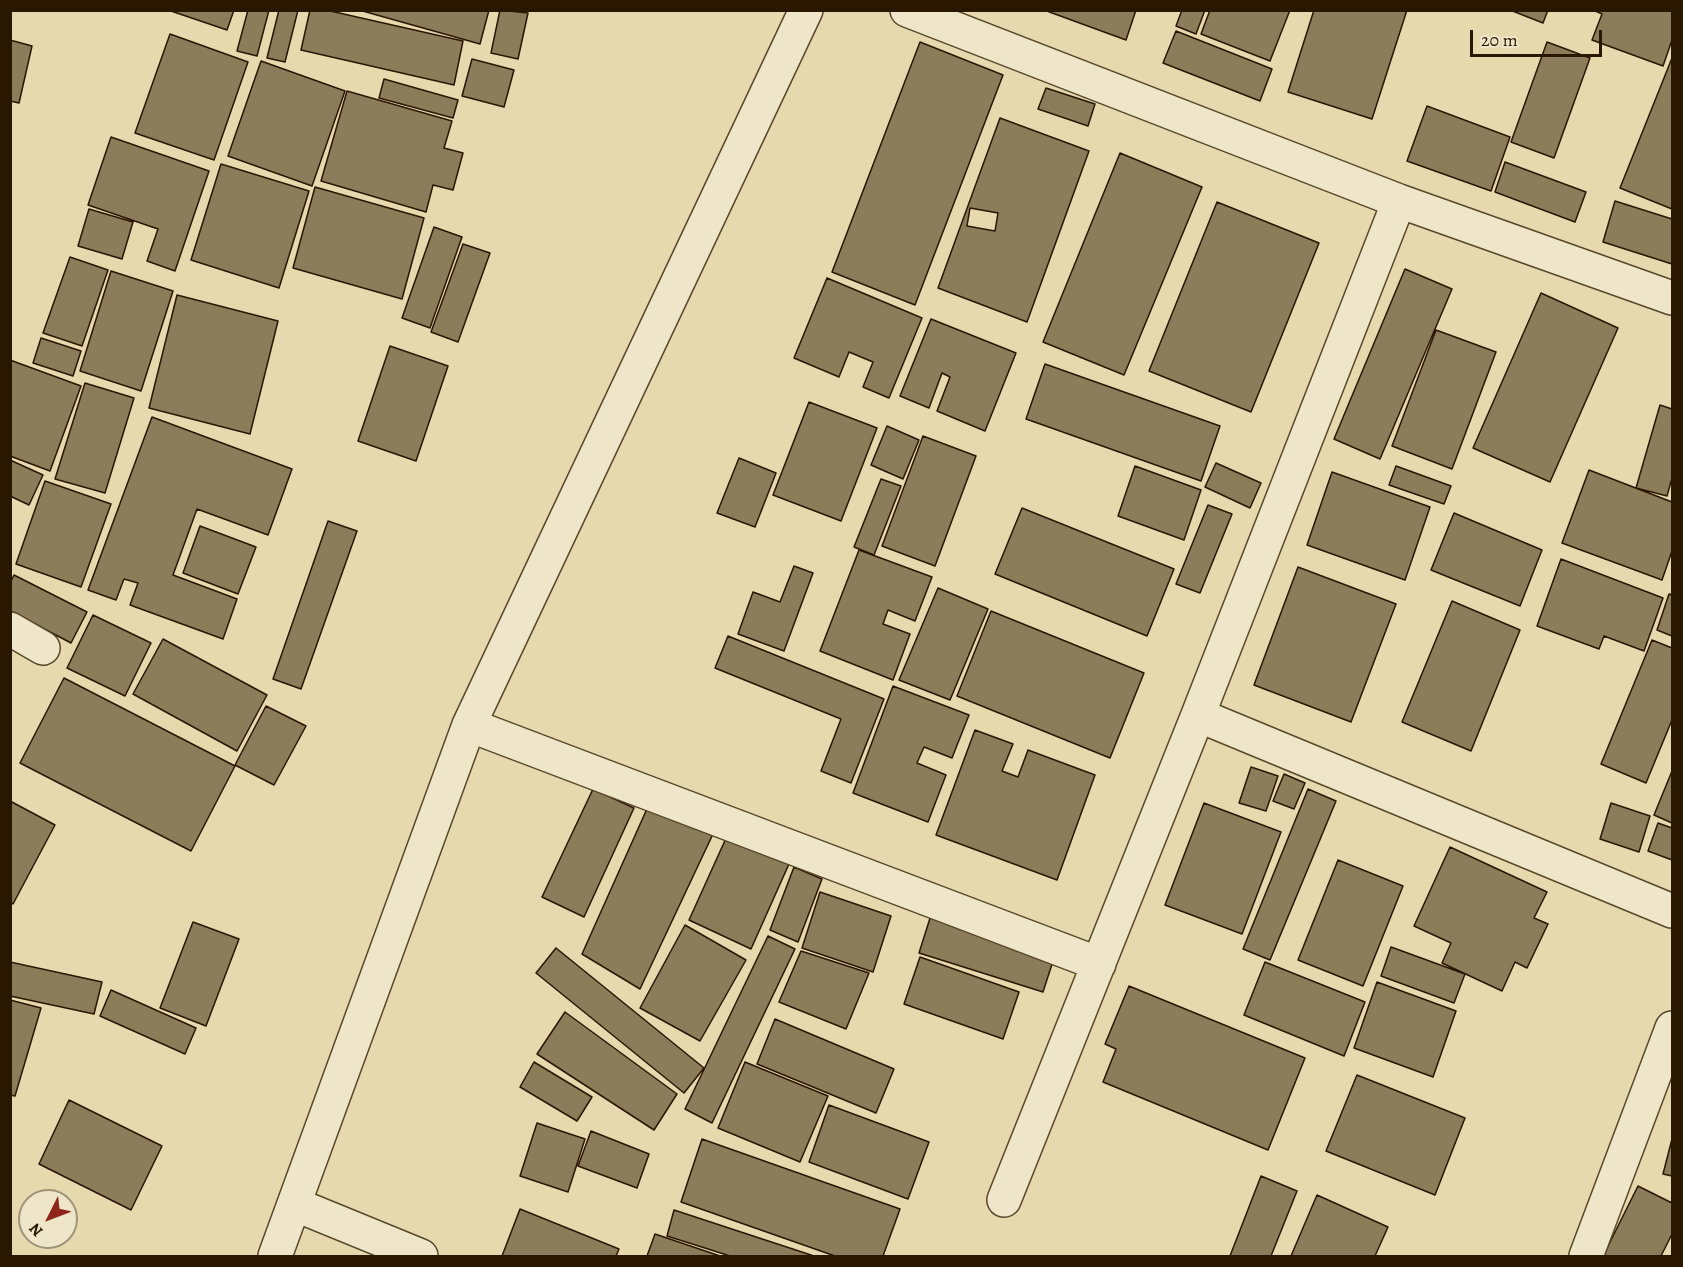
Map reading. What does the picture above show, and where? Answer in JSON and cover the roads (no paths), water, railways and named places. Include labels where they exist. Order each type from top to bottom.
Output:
[{"type":"street","points":[[275,1257],[469,725],[806,10]]},
{"type":"street","points":[[907,10],[1399,201],[1672,298]]},
{"type":"street","points":[[1004,1200],[1198,716],[1399,201]]},
{"type":"street","points":[[10,629],[43,648]]},
{"type":"street","points":[[1198,716],[1672,912]]},
{"type":"street","points":[[469,725],[1099,964]]},
{"type":"street","points":[[1586,1257],[1672,1028]]},
{"type":"street","points":[[294,1204],[421,1257]]}]
